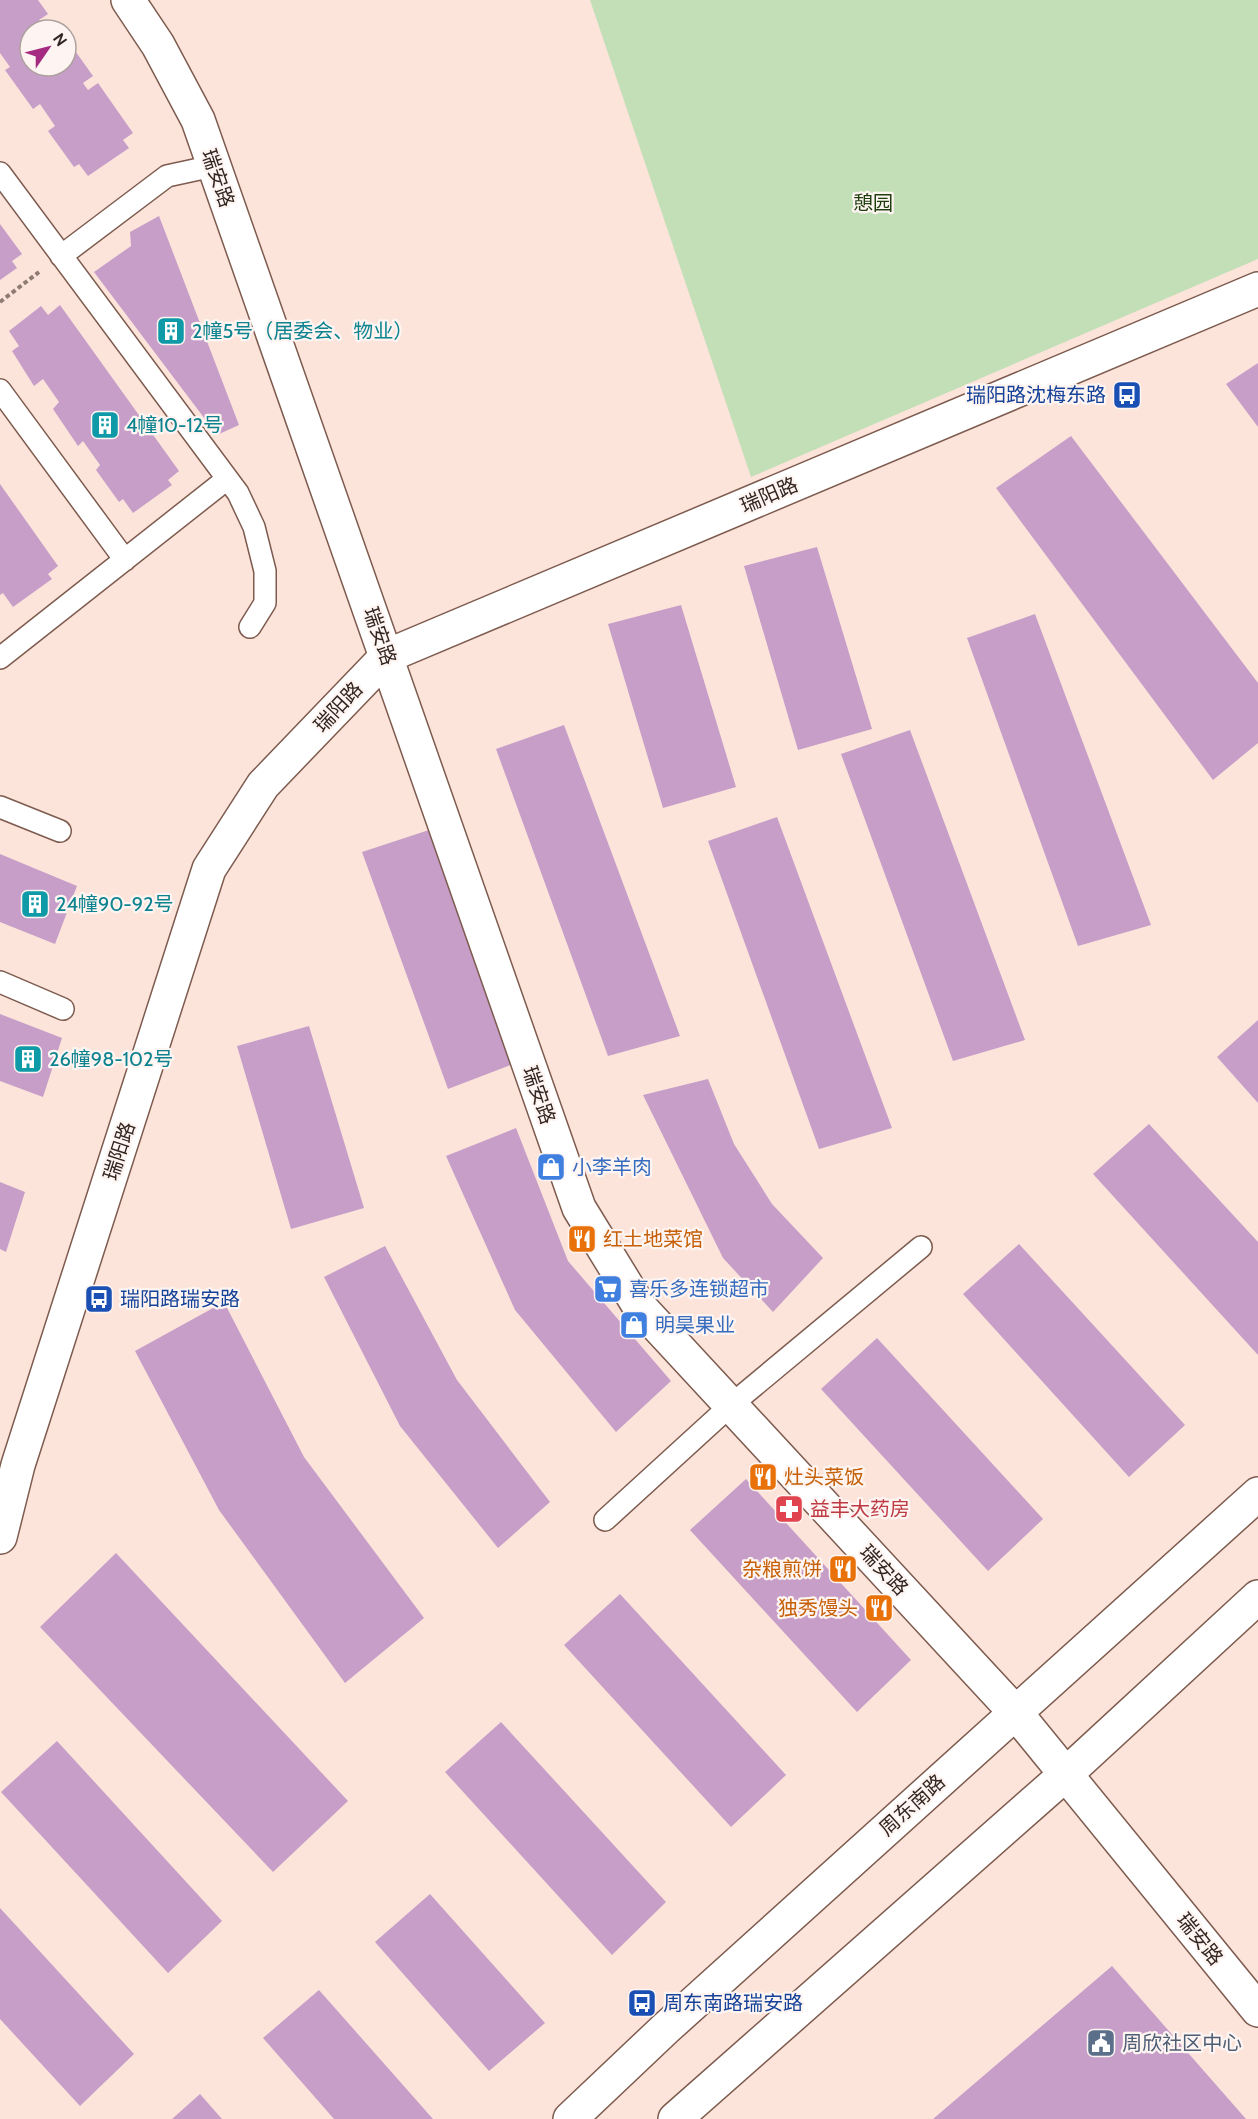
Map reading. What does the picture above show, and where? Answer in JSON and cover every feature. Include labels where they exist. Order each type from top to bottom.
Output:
[{"type":"street","name":"瑞安路","points":[[128,0],[158,45],[198,120],[579,1208],[639,1306],[1015,1712],[1258,2010]]},
{"type":"street","name":"瑞阳路","points":[[0,1537],[9,1462],[209,869],[263,785],[387,656],[1258,289]]},
{"type":"street","name":"周东南路","points":[[570,2119],[665,2029],[1258,1494]]},
{"type":"street","points":[[675,2119],[1066,1774],[1258,1597]]},
{"type":"lane","points":[[62,256],[167,177],[213,166]]},
{"type":"lane","points":[[0,173],[238,494],[254,527],[265,571],[265,603],[250,627]]},
{"type":"lane","points":[[0,390],[125,560]]},
{"type":"lane","points":[[0,657],[227,479]]},
{"type":"lane","points":[[0,807],[60,831]]},
{"type":"lane","points":[[0,982],[63,1010]]},
{"type":"lane","points":[[605,1520],[731,1405],[921,1247]]},
{"type":"path","points":[[0,302],[62,256]]},
{"type":"green space","name":"憩园","points":[[590,0],[1258,0],[1258,259],[751,477]]},
{"type":"building","points":[[0,0],[38,0],[48,14],[42,18],[18,18],[18,78],[78,78],[78,55],[93,76],[83,83],[88,90],[98,83],[133,133],[123,140],[129,148],[88,176],[79,164],[74,167],[48,131],[55,126],[40,104],[33,109],[5,70],[10,67],[0,53]]},
{"type":"building","name":"2幢5号（居委会、物业）","points":[[159,216],[239,425],[217,435],[94,272],[131,246],[130,232]]},
{"type":"building","points":[[0,224],[22,254],[12,261],[17,268],[0,280]]},
{"type":"building","name":"4幢10-12号","points":[[60,305],[179,471],[168,480],[172,485],[133,513],[123,499],[119,502],[96,470],[100,465],[83,441],[78,446],[53,409],[59,402],[43,379],[34,386],[12,351],[19,346],[9,331],[41,306],[48,315]]},
{"type":"building","points":[[1258,363],[1258,427],[1226,384]]},
{"type":"building","points":[[1071,436],[1258,683],[1258,743],[1213,780],[996,488]]},
{"type":"building","points":[[0,484],[58,566],[48,574],[52,579],[13,607],[3,593],[0,595]]},
{"type":"building","points":[[817,547],[872,729],[798,750],[744,566]]},
{"type":"building","points":[[681,605],[736,787],[663,808],[608,624]]},
{"type":"building","points":[[1035,614],[1151,925],[1078,946],[967,638]]},
{"type":"building","points":[[564,725],[680,1036],[608,1056],[496,749]]},
{"type":"building","points":[[910,730],[1025,1040],[953,1061],[841,754]]},
{"type":"building","points":[[777,817],[892,1128],[819,1149],[708,841]]},
{"type":"building","points":[[432,829],[516,1063],[448,1089],[362,852]]},
{"type":"building","name":"24幢90-92号","points":[[0,854],[77,886],[55,944],[0,922]]},
{"type":"building","name":"26幢98-102号","points":[[0,1014],[62,1038],[43,1097],[0,1081]]},
{"type":"building","points":[[1258,1020],[1258,1103],[1217,1057]]},
{"type":"building","points":[[309,1026],[364,1208],[291,1229],[237,1046]]},
{"type":"building","points":[[708,1079],[734,1144],[772,1204],[823,1258],[773,1312],[723,1258],[643,1095]]},
{"type":"building","points":[[1149,1124],[1258,1242],[1258,1355],[1093,1174]]},
{"type":"building","points":[[516,1128],[568,1261],[671,1381],[616,1432],[515,1310],[446,1156]]},
{"type":"building","points":[[0,1182],[25,1192],[6,1252],[0,1249]]},
{"type":"building","points":[[1019,1244],[1185,1425],[1129,1477],[963,1294]]},
{"type":"building","points":[[385,1246],[457,1380],[550,1502],[498,1548],[400,1426],[324,1277]]},
{"type":"building","points":[[224,1302],[304,1457],[424,1618],[345,1683],[219,1510],[135,1351]]},
{"type":"building","points":[[877,1338],[1043,1519],[988,1571],[821,1389]]},
{"type":"building","points":[[746,1479],[911,1660],[857,1712],[690,1530]]},
{"type":"building","points":[[116,1553],[348,1801],[273,1872],[40,1627]]},
{"type":"building","points":[[620,1594],[786,1775],[731,1827],[564,1645]]},
{"type":"building","points":[[501,1722],[666,1902],[612,1955],[445,1772]]},
{"type":"building","points":[[57,1741],[222,1921],[168,1973],[1,1792]]},
{"type":"building","points":[[430,1894],[545,2023],[489,2071],[375,1942]]},
{"type":"building","points":[[0,1908],[134,2054],[80,2106],[0,2019]]},
{"type":"building","name":"周欣社区中心","points":[[1112,1966],[1246,2119],[933,2119]]},
{"type":"building","points":[[319,1990],[433,2119],[334,2119],[263,2038]]},
{"type":"building","points":[[200,2094],[222,2119],[172,2119]]},
{"type":"place","name":"2幢5号（居委会、物业）","points":[[171,331]]},
{"type":"place","name":"瑞阳路沈梅东路","points":[[1127,395]]},
{"type":"place","name":"4幢10-12号","points":[[105,425]]},
{"type":"place","name":"24幢90-92号","points":[[35,904]]},
{"type":"place","name":"26幢98-102号","points":[[28,1059]]},
{"type":"place","name":"小李羊肉","points":[[551,1167]]},
{"type":"place","name":"红土地菜馆","points":[[582,1239]]},
{"type":"place","name":"喜乐多连锁超市","points":[[608,1289]]},
{"type":"place","name":"瑞阳路瑞安路","points":[[99,1299]]},
{"type":"place","name":"明昊果业","points":[[634,1325]]},
{"type":"place","name":"灶头菜饭","points":[[763,1477]]},
{"type":"place","name":"益丰大药房","points":[[789,1509]]},
{"type":"place","name":"杂粮煎饼","points":[[843,1569]]},
{"type":"place","name":"独秀馒头","points":[[879,1608]]},
{"type":"place","name":"周东南路瑞安路","points":[[642,2003]]},
{"type":"place","name":"周欣社区中心","points":[[1101,2043]]}]
